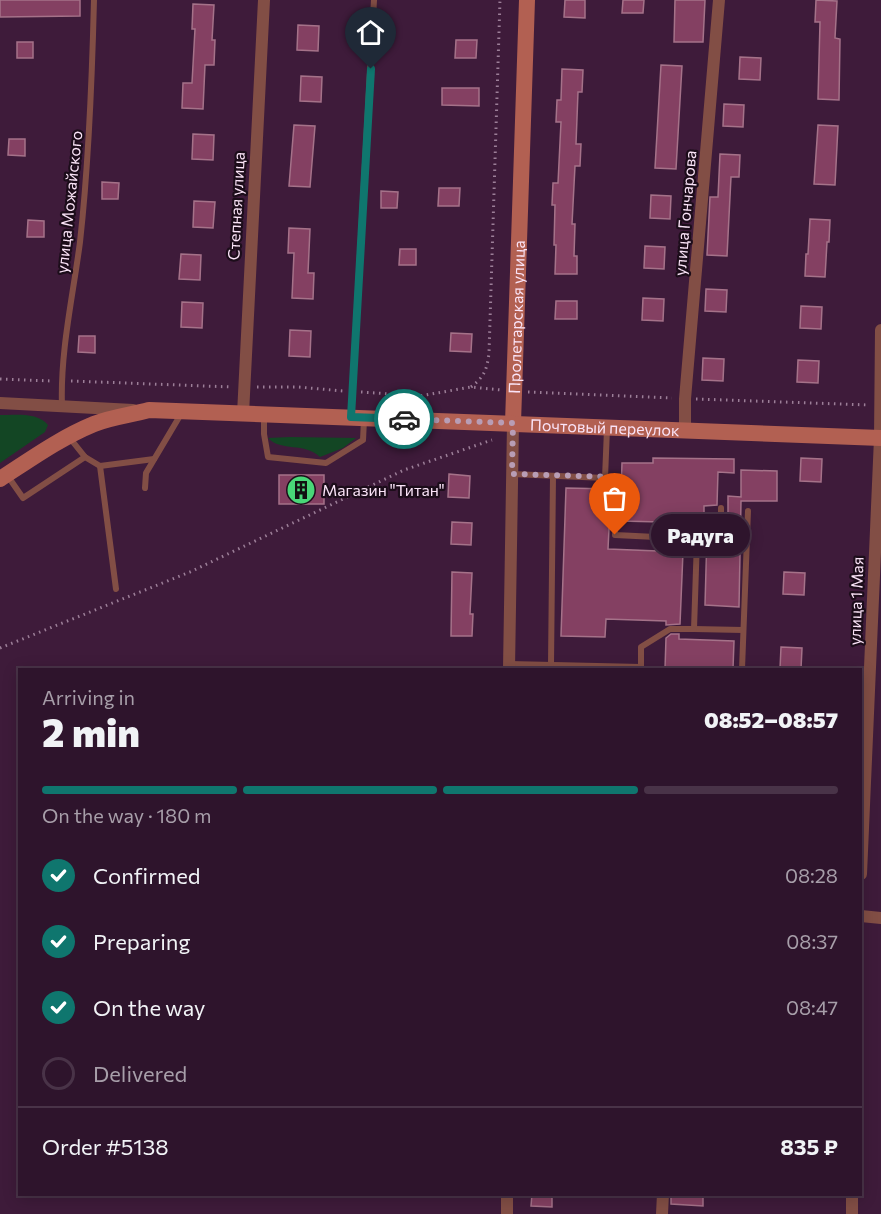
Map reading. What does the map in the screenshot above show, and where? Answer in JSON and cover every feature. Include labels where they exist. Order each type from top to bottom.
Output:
[{"type":"main road","name":"Пролетарская улица","points":[[513,428],[527,0]]},
{"type":"main road","name":"Почтовый переулок","points":[[4,477],[54,443],[96,423],[149,410],[358,418],[513,428],[607,426],[880,438]]},
{"type":"street","name":"Степная улица","points":[[243,414],[264,0]]},
{"type":"street","name":"улица Гончарова","points":[[685,429],[685,399],[719,0]]},
{"type":"street","name":"улица 1 Мая","points":[[862,851],[880,438],[881,330]]},
{"type":"street","points":[[0,403],[149,410]]},
{"type":"street","name":"Пролетарская улица","points":[[509,666],[513,428]]},
{"type":"street","points":[[862,916],[881,918]]},
{"type":"street","points":[[507,1196],[507,1214]]},
{"type":"street","points":[[662,1214],[663,1196]]},
{"type":"street","points":[[852,1196],[852,1214]]},
{"type":"lane","name":"улица Можайского","points":[[62,406],[61,381],[80,241],[89,141],[94,0]]},
{"type":"lane","points":[[264,415],[264,434],[268,457],[326,463],[363,440],[353,391],[374,0]]},
{"type":"lane","points":[[145,488],[146,473],[183,411]]},
{"type":"lane","points":[[604,477],[607,426]]},
{"type":"lane","points":[[68,436],[85,457],[100,466],[154,459]]},
{"type":"lane","points":[[4,477],[23,498],[85,457]]},
{"type":"lane","points":[[100,466],[116,589]]},
{"type":"lane","points":[[512,474],[616,477],[615,535],[697,539]]},
{"type":"lane","points":[[551,665],[553,476]]},
{"type":"lane","points":[[694,629],[697,529],[721,529],[721,508]]},
{"type":"lane","points":[[742,668],[748,511]]},
{"type":"lane","points":[[509,666],[641,668],[642,647],[670,629],[744,630]]},
{"type":"path","points":[[471,387],[482,379],[488,368],[501,0]]},
{"type":"path","points":[[0,379],[298,387],[420,396],[471,387],[513,392],[880,405]]},
{"type":"path","points":[[0,648],[190,572],[404,470],[513,428]]},
{"type":"green space","points":[[0,415],[33,416],[48,425],[45,432],[0,463]]},
{"type":"green space","points":[[268,438],[356,438],[343,448],[320,457],[314,452],[280,445]]},
{"type":"building","points":[[0,0],[80,0],[80,16],[0,17]]},
{"type":"building","points":[[565,0],[585,0],[585,18],[564,17]]},
{"type":"building","points":[[623,0],[644,0],[643,13],[622,13]]},
{"type":"building","points":[[675,0],[705,0],[703,42],[674,42]]},
{"type":"building","points":[[816,0],[837,1],[835,38],[840,39],[839,100],[818,99],[820,22],[815,22]]},
{"type":"building","points":[[193,4],[214,5],[212,40],[215,40],[214,65],[205,65],[203,109],[182,108],[183,83],[192,83],[195,29],[192,29]]},
{"type":"building","points":[[298,25],[319,26],[318,51],[297,50]]},
{"type":"building","points":[[456,40],[477,40],[476,58],[455,58]]},
{"type":"building","points":[[17,42],[33,42],[33,58],[17,58]]},
{"type":"building","points":[[740,57],[761,58],[760,80],[739,79]]},
{"type":"building","points":[[661,65],[682,66],[676,169],[655,168]]},
{"type":"building","points":[[562,69],[583,70],[582,92],[578,92],[576,144],[581,144],[580,166],[575,166],[572,224],[575,224],[574,256],[577,256],[577,274],[555,274],[555,205],[552,205],[553,183],[558,183],[561,122],[556,122],[557,100],[561,100]]},
{"type":"building","points":[[301,76],[322,77],[321,102],[300,101]]},
{"type":"building","points":[[442,88],[479,88],[479,106],[442,105]]},
{"type":"building","points":[[724,104],[744,105],[743,127],[723,126]]},
{"type":"building","points":[[294,125],[315,126],[310,187],[289,186]]},
{"type":"building","points":[[818,125],[838,126],[835,185],[814,184]]},
{"type":"building","points":[[193,134],[214,135],[213,160],[192,159]]},
{"type":"building","points":[[9,139],[25,139],[25,156],[8,155]]},
{"type":"building","points":[[720,154],[740,155],[739,177],[731,177],[727,256],[707,255],[710,197],[718,197]]},
{"type":"building","points":[[102,182],[119,183],[118,199],[102,199]]},
{"type":"building","points":[[439,188],[460,188],[459,206],[438,206]]},
{"type":"building","points":[[381,191],[398,192],[397,208],[381,208]]},
{"type":"building","points":[[651,195],[671,196],[670,219],[650,218]]},
{"type":"building","points":[[194,201],[215,202],[213,228],[193,227]]},
{"type":"building","points":[[810,219],[830,220],[825,277],[805,276]]},
{"type":"building","points":[[28,220],[44,221],[44,237],[27,237]]},
{"type":"building","points":[[289,228],[310,229],[308,273],[314,273],[313,299],[292,298],[294,253],[288,253]]},
{"type":"building","points":[[645,246],[665,247],[664,269],[644,268]]},
{"type":"building","points":[[400,249],[416,249],[416,265],[399,265]]},
{"type":"building","points":[[181,254],[201,255],[200,280],[179,279]]},
{"type":"building","points":[[706,289],[727,290],[726,312],[705,311]]},
{"type":"building","points":[[643,298],[664,299],[663,321],[642,320]]},
{"type":"building","points":[[556,301],[577,301],[577,319],[555,319]]},
{"type":"building","points":[[182,302],[203,303],[202,328],[181,327]]},
{"type":"building","points":[[801,306],[822,307],[821,329],[800,328]]},
{"type":"building","points":[[290,330],[311,331],[310,357],[289,356]]},
{"type":"building","points":[[451,333],[472,334],[471,352],[450,351]]},
{"type":"building","points":[[79,336],[95,336],[95,353],[78,352]]},
{"type":"building","points":[[703,358],[724,359],[723,381],[702,380]]},
{"type":"building","points":[[798,360],[819,361],[818,383],[797,382]]},
{"type":"building","points":[[653,458],[734,459],[734,473],[718,472],[717,505],[704,506],[704,523],[620,521],[622,463],[653,463]]},
{"type":"building","points":[[801,458],[822,459],[821,482],[800,481]]},
{"type":"building","points":[[741,470],[777,471],[777,501],[741,501],[739,607],[705,605],[707,534],[728,535],[728,496],[741,497]]},
{"type":"building","points":[[449,474],[470,476],[469,498],[448,497]]},
{"type":"building","name":"Магазин \"Титан\"","points":[[279,475],[324,475],[324,504],[279,504]]},
{"type":"building","points":[[566,488],[611,489],[608,549],[683,552],[680,624],[666,625],[666,621],[606,619],[605,637],[561,636]]},
{"type":"building","points":[[452,522],[472,523],[471,545],[451,544]]},
{"type":"building","points":[[452,572],[472,573],[470,614],[473,614],[472,636],[451,636]]},
{"type":"building","points":[[784,572],[805,573],[804,595],[783,594]]},
{"type":"building","points":[[671,634],[679,634],[679,639],[734,641],[733,668],[665,668],[666,638]]},
{"type":"building","points":[[781,647],[802,648],[801,668],[780,668]]},
{"type":"building","points":[[532,1196],[552,1196],[552,1207],[531,1206]]},
{"type":"building","points":[[671,1196],[703,1196],[703,1206],[671,1204]]},
{"type":"way so far","points":[[404,419],[513,423],[512,474],[616,477],[615,535]]},
{"type":"place","name":"Магазин \"Титан\"","points":[[301,490]]},
{"type":"place","name":"Радуга","points":[[615,535]]},
{"type":"route","points":[[371,69],[351,417],[404,419]]}]
